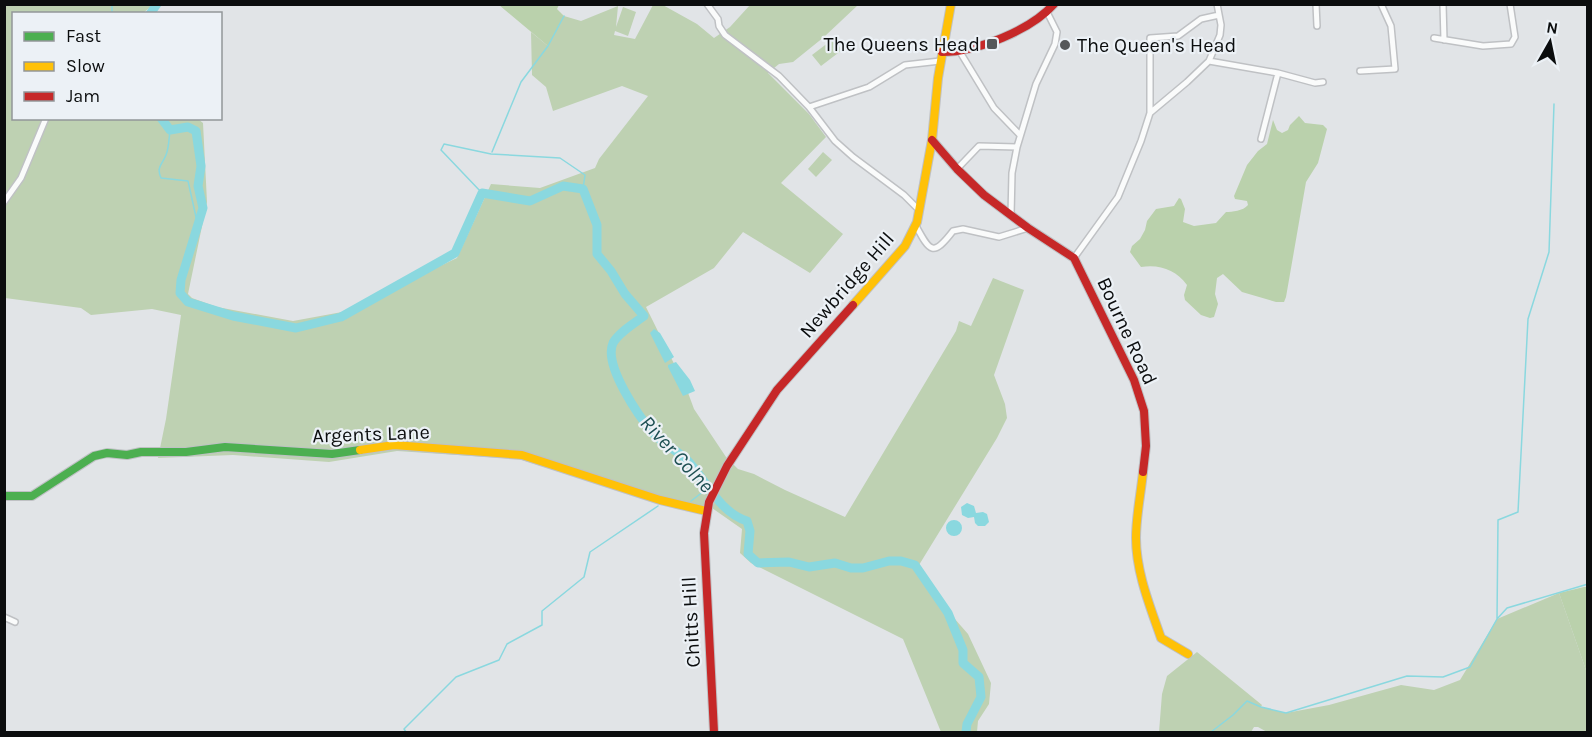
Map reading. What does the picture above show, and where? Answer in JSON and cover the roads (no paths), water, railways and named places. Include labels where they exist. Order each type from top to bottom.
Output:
[{"type":"street","points":[[708,4],[725,35],[779,76],[809,107],[835,141],[904,195],[919,210]]},
{"type":"street","name":"Newbridge Hill","points":[[706,511],[708,502],[727,466],[777,390],[904,246],[916,226],[932,140],[941,57],[951,4]]},
{"type":"street","points":[[809,107],[869,87],[905,65],[960,52],[1026,26],[1047,12],[1054,4]]},
{"type":"street","points":[[1150,113],[1209,61],[1220,35],[1217,4]]},
{"type":"street","points":[[1316,4],[1317,26]]},
{"type":"street","points":[[1360,71],[1395,69],[1391,26],[1381,4]]},
{"type":"street","points":[[1443,4],[1444,40]]},
{"type":"street","points":[[1434,38],[1483,46],[1511,44],[1515,37],[1510,4]]},
{"type":"street","points":[[1019,232],[1013,216],[1012,173],[1020,135],[1036,84],[1055,44],[1057,32],[1055,24],[1047,12]]},
{"type":"street","points":[[932,140],[984,195],[1028,228],[1074,258],[1118,197],[1141,141],[1150,113],[1150,38],[1178,36],[1201,19],[1219,15]]},
{"type":"street","points":[[960,52],[994,108],[1020,135]]},
{"type":"street","points":[[1209,61],[1278,73],[1315,83],[1323,82]]},
{"type":"street","points":[[1261,139],[1278,73]]},
{"type":"street","points":[[1313,91],[1315,83]]},
{"type":"street","points":[[4,202],[21,178],[45,120]]},
{"type":"street","points":[[957,169],[979,146],[1017,147]]},
{"type":"street","points":[[916,226],[931,249],[944,242],[953,231],[963,229],[999,237],[1028,228]]},
{"type":"street","name":"Bourne Road","points":[[1074,258],[1129,370],[1144,411],[1146,446],[1137,518],[1137,553],[1145,591],[1161,638],[1188,654]]},
{"type":"street","name":"Argents Lane","points":[[4,496],[32,496],[94,456],[107,453],[127,455],[141,452],[186,452],[225,447],[332,454],[394,446],[522,455],[660,500],[706,511]]},
{"type":"street","name":"Chitts Hill","points":[[706,511],[704,532],[714,732]]},
{"type":"street","points":[[4,617],[15,622]]},
{"type":"water","points":[[654,329],[660,333],[674,357],[665,363],[650,333]]},
{"type":"water","points":[[676,362],[690,380],[695,391],[683,396],[668,367]]},
{"type":"water","points":[[967,503],[974,506],[976,513],[987,514],[989,522],[985,526],[978,526],[974,517],[968,518],[962,515],[961,507]]},
{"type":"water","points":[[954,520],[962,528],[954,536],[946,528]]},
{"type":"waterway","points":[[112,4],[112,12]]},
{"type":"waterway","name":"River Colne","points":[[151,12],[157,4]]},
{"type":"waterway","points":[[492,152],[521,82],[548,46],[564,16]]},
{"type":"waterway","points":[[1497,619],[1498,520],[1518,512],[1528,319],[1549,252],[1554,104]]},
{"type":"waterway","name":"River Colne","points":[[162,120],[170,130],[188,127],[196,131],[201,166],[198,186],[203,208],[181,280],[180,293],[188,302],[233,316],[296,328],[341,317],[455,253],[482,193],[530,201],[563,186],[583,189],[597,225],[597,254],[625,294],[644,316],[619,335],[613,343],[611,353],[618,377],[640,416],[658,438],[686,459],[720,503],[737,517],[747,521],[750,531],[748,554],[758,563],[789,562],[809,567],[835,563],[851,568],[863,568],[889,561],[901,561],[915,565],[948,613],[963,650],[963,663],[979,677],[981,697],[967,724],[966,732]]},
{"type":"waterway","points":[[170,130],[168,149],[159,169],[161,178],[188,181],[198,226]]},
{"type":"waterway","points":[[482,193],[441,150],[444,144],[491,154],[560,158],[585,175],[583,189]]},
{"type":"waterway","points":[[691,501],[707,486]]},
{"type":"waterway","points":[[406,732],[404,729],[456,677],[499,660],[507,644],[542,625],[542,611],[584,577],[590,552],[658,506]]},
{"type":"waterway","points":[[1211,732],[1247,701],[1286,713],[1407,676],[1443,677],[1470,667],[1497,619],[1507,608],[1588,584]]},
{"type":"place","name":"The Queens Head","points":[[992,44]]},
{"type":"place","name":"The Queen's Head","points":[[1065,45]]}]
